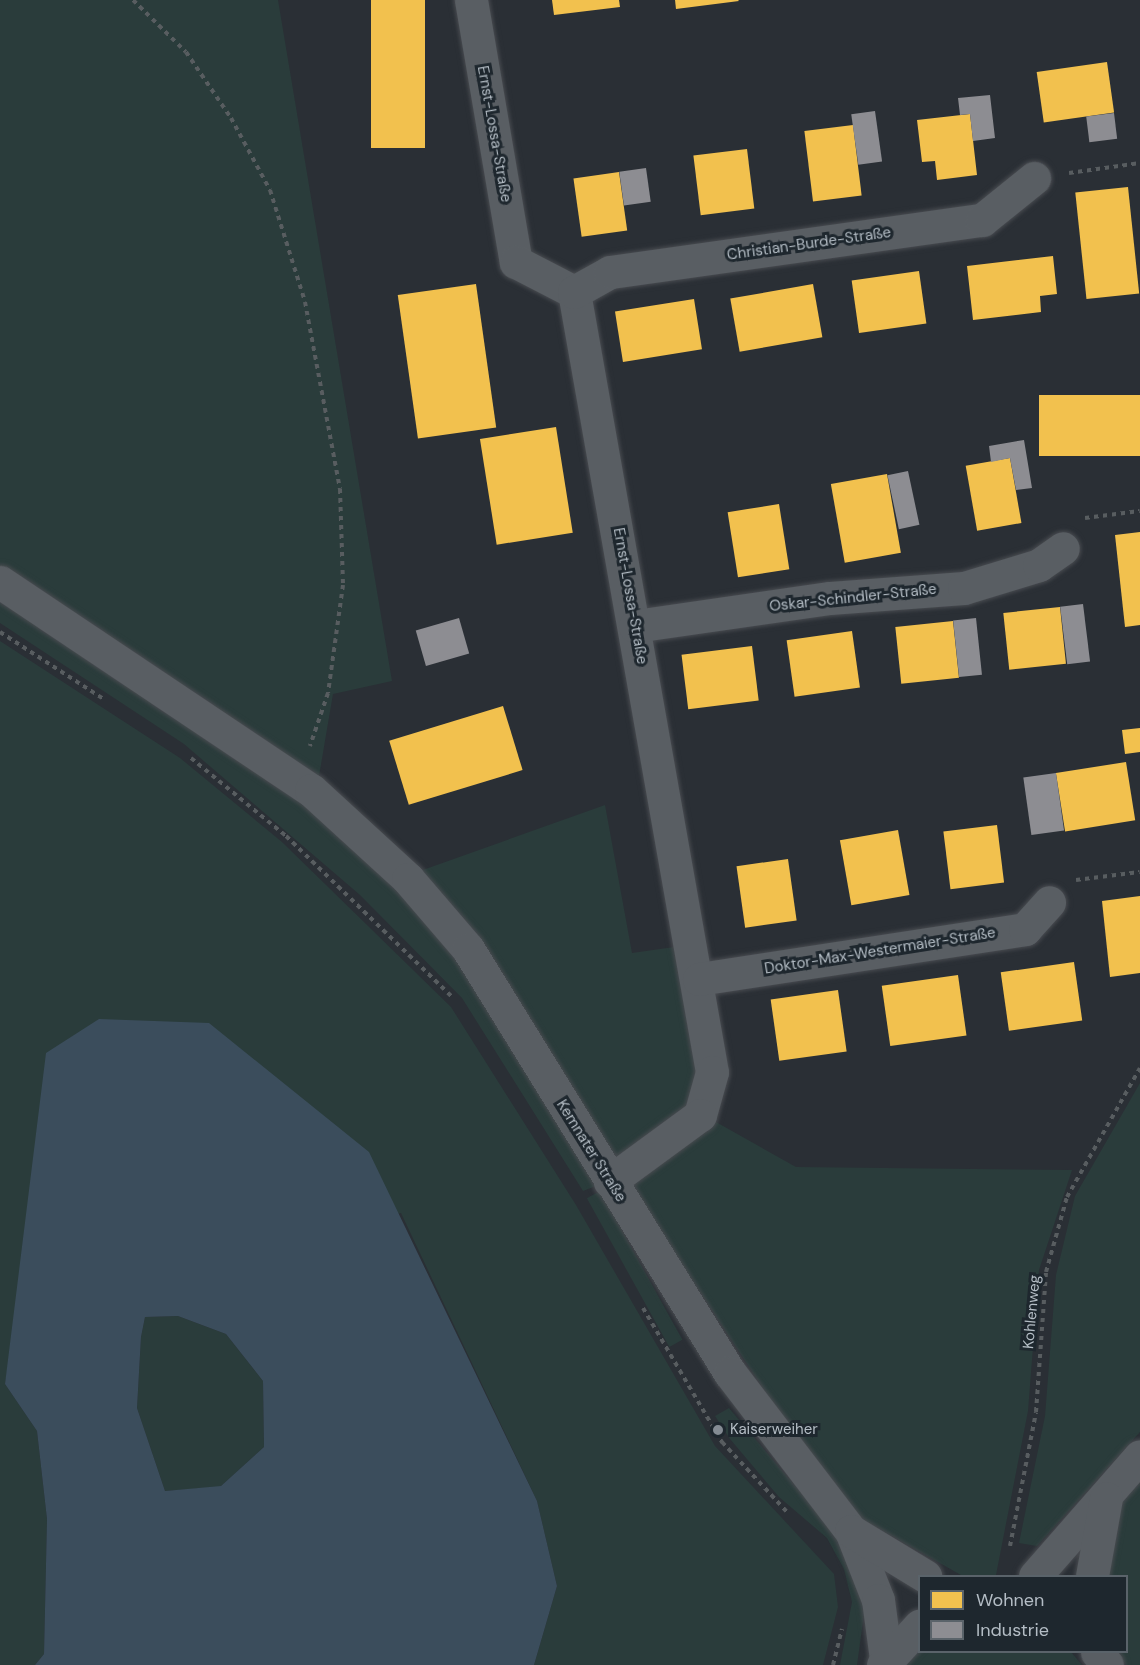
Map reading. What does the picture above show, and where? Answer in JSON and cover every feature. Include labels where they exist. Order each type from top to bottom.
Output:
[{"type":"street","name":"Ernst-Lossa-Straße","points":[[471,0],[516,262],[574,292],[699,979],[712,1072],[700,1115],[609,1181]]},
{"type":"street","name":"Christian-Burde-Straße","points":[[574,292],[610,272],[982,220],[1034,178]]},
{"type":"street","name":"Oskar-Schindler-Straße","points":[[635,626],[830,598],[964,588],[1039,566],[1063,548]]},
{"type":"street","name":"Kemnater Straße","points":[[0,582],[304,786],[408,879],[468,949],[609,1181],[730,1372],[851,1531],[878,1600],[885,1662]]},
{"type":"street","name":"Doktor-Max-Westermaier-Straße","points":[[699,979],[1025,928],[1049,902]]},
{"type":"street","points":[[1036,1575],[1106,1498],[1140,1456]]},
{"type":"street","points":[[1092,1575],[1106,1498]]},
{"type":"street","name":"Kemnater Straße","points":[[851,1531],[923,1575]]},
{"type":"street","points":[[885,1662],[918,1626]]},
{"type":"street","points":[[1098,1653],[1107,1665]]},
{"type":"path","points":[[133,0],[186,52],[237,128],[274,199],[305,302],[340,489],[343,585],[328,693],[304,786]]},
{"type":"path","points":[[1034,178],[1140,163]]},
{"type":"path","points":[[1063,548],[1076,520],[1140,511]]},
{"type":"path","points":[[0,632],[116,708]]},
{"type":"path","points":[[184,751],[286,836],[457,1002]]},
{"type":"path","points":[[1049,902],[1069,881],[1140,872]]},
{"type":"path","name":"Kohlenweg","points":[[1008,1558],[1036,1412],[1046,1272],[1067,1197],[1140,1068]]},
{"type":"path","points":[[637,1296],[722,1442],[790,1515]]},
{"type":"path","points":[[833,1665],[844,1622]]},
{"type":"shaded area","points":[[0,0],[278,0],[392,681],[333,694],[318,782],[0,571]]},
{"type":"shaded area","points":[[0,593],[304,799],[401,886],[458,954],[596,1186],[583,1191],[462,998],[360,895],[184,744],[0,623]]},
{"type":"shaded area","points":[[0,641],[180,758],[282,842],[451,1007],[576,1205],[715,1446],[834,1574],[838,1607],[823,1665],[534,1665],[557,1586],[537,1501],[401,1213],[19,1298],[5,1384],[37,1431],[47,1519],[44,1654],[35,1665],[0,1665]]},
{"type":"shaded area","points":[[605,805],[632,953],[674,947],[697,1073],[687,1111],[611,1162],[420,871]]},
{"type":"shaded area","points":[[1140,1083],[1140,1432],[1037,1546],[1019,1543],[1045,1416],[1056,1275],[1075,1196]]},
{"type":"shaded area","points":[[716,1122],[796,1167],[1072,1170],[1039,1270],[1028,1411],[996,1575],[961,1575],[860,1518],[801,1446],[627,1181]]},
{"type":"shaded area","points":[[600,1191],[682,1340],[669,1347],[587,1198]]},
{"type":"shaded area","points":[[178,1316],[226,1334],[263,1381],[264,1447],[220,1487],[165,1491],[137,1408],[141,1337],[145,1317]]},
{"type":"shaded area","points":[[729,1408],[840,1539],[865,1607],[857,1665],[840,1665],[852,1602],[844,1569],[827,1538],[779,1497],[730,1439],[715,1416]]},
{"type":"shaded area","points":[[1140,1480],[1140,1665],[1126,1665],[1118,1653],[1128,1653],[1128,1575],[1108,1575],[1118,1507]]},
{"type":"shaded area","points":[[918,1652],[1072,1653],[1082,1665],[906,1665]]},
{"type":"water","points":[[99,1019],[209,1023],[369,1152],[537,1501],[557,1586],[534,1665],[35,1665],[44,1654],[47,1519],[37,1431],[5,1384],[46,1053]],"holes":[[[178,1316],[226,1334],[263,1381],[264,1447],[221,1486],[165,1491],[137,1408],[141,1337],[145,1317]]]},
{"type":"building: Wohnen","points":[[371,0],[425,0],[425,148],[371,148]]},
{"type":"building: Wohnen","points":[[552,0],[619,0],[620,7],[554,15]]},
{"type":"building: Wohnen","points":[[675,0],[738,0],[739,1],[676,9]]},
{"type":"building: Wohnen","points":[[1107,62],[1114,113],[1044,122],[1037,72]]},
{"type":"building: Wohnen","points":[[970,114],[977,175],[937,180],[935,161],[922,162],[917,120]]},
{"type":"building: Wohnen","points":[[853,125],[862,195],[813,201],[804,131]]},
{"type":"building: Wohnen","points":[[747,149],[754,209],[701,215],[693,156]]},
{"type":"building: Wohnen","points":[[619,172],[627,230],[582,237],[573,178]]},
{"type":"building: Wohnen","points":[[1128,187],[1139,293],[1086,299],[1075,193]]},
{"type":"building: Wohnen","points":[[1053,256],[1057,294],[1040,296],[1041,312],[973,320],[967,266]]},
{"type":"building: Wohnen","points":[[919,271],[926,323],[859,333],[852,280]]},
{"type":"building: Wohnen","points":[[476,284],[496,428],[418,439],[398,295]]},
{"type":"building: Wohnen","points":[[813,284],[822,337],[740,352],[730,299]]},
{"type":"building: Wohnen","points":[[694,299],[702,349],[623,362],[615,312]]},
{"type":"building: Wohnen","points":[[1039,395],[1140,395],[1140,456],[1039,456]]},
{"type":"building: Wohnen","points":[[556,427],[573,533],[497,545],[480,439]]},
{"type":"building: Wohnen","points":[[1010,458],[1021,523],[977,531],[966,466]]},
{"type":"building: Wohnen","points":[[887,474],[901,553],[845,563],[831,484]]},
{"type":"building: Wohnen","points":[[779,504],[789,569],[738,577],[728,512]]},
{"type":"building: Wohnen","points":[[1140,532],[1140,625],[1125,627],[1115,535]]},
{"type":"building: Wohnen","points":[[1060,607],[1066,664],[1009,670],[1003,613]]},
{"type":"building: Wohnen","points":[[953,621],[959,678],[901,684],[895,627]]},
{"type":"building: Wohnen","points":[[852,631],[860,687],[795,697],[787,640]]},
{"type":"building: Wohnen","points":[[752,646],[759,701],[688,709],[682,655]]},
{"type":"building: Wohnen","points":[[503,706],[523,770],[409,805],[389,741]]},
{"type":"building: Wohnen","points":[[1140,728],[1140,752],[1125,754],[1122,730]]},
{"type":"building: Wohnen","points":[[1126,762],[1135,820],[1065,831],[1056,773]]},
{"type":"building: Wohnen","points":[[997,825],[1004,883],[950,889],[943,832]]},
{"type":"building: Wohnen","points":[[898,830],[909,895],[851,905],[840,840]]},
{"type":"building: Wohnen","points":[[788,859],[797,920],[745,928],[737,866]]},
{"type":"building: Wohnen","points":[[1140,896],[1140,973],[1110,977],[1102,901]]},
{"type":"building: Wohnen","points":[[1074,962],[1082,1020],[1009,1031],[1001,972]]},
{"type":"building: Wohnen","points":[[958,975],[966,1035],[890,1046],[882,986]]},
{"type":"building: Wohnen","points":[[838,990],[847,1051],[779,1061],[771,999]]},
{"type":"building: Industrie","points":[[990,95],[995,138],[973,141],[970,114],[960,115],[958,98]]},
{"type":"building: Industrie","points":[[875,111],[882,162],[858,165],[851,114]]},
{"type":"building: Industrie","points":[[1114,113],[1117,139],[1089,142],[1086,116]]},
{"type":"building: Industrie","points":[[646,168],[651,202],[624,205],[619,172]]},
{"type":"building: Industrie","points":[[1024,440],[1032,488],[1016,490],[1010,458],[991,462],[989,446]]},
{"type":"building: Industrie","points":[[908,471],[919,525],[899,529],[887,475]]},
{"type":"building: Industrie","points":[[1083,604],[1090,662],[1067,664],[1060,607]]},
{"type":"building: Industrie","points":[[459,618],[469,654],[426,666],[416,630]]},
{"type":"building: Industrie","points":[[976,618],[982,675],[959,677],[953,620]]},
{"type":"building: Industrie","points":[[1056,773],[1064,830],[1031,835],[1023,778]]},
{"type":"place","name":"Kaiserweiher","points":[[718,1430]]}]
